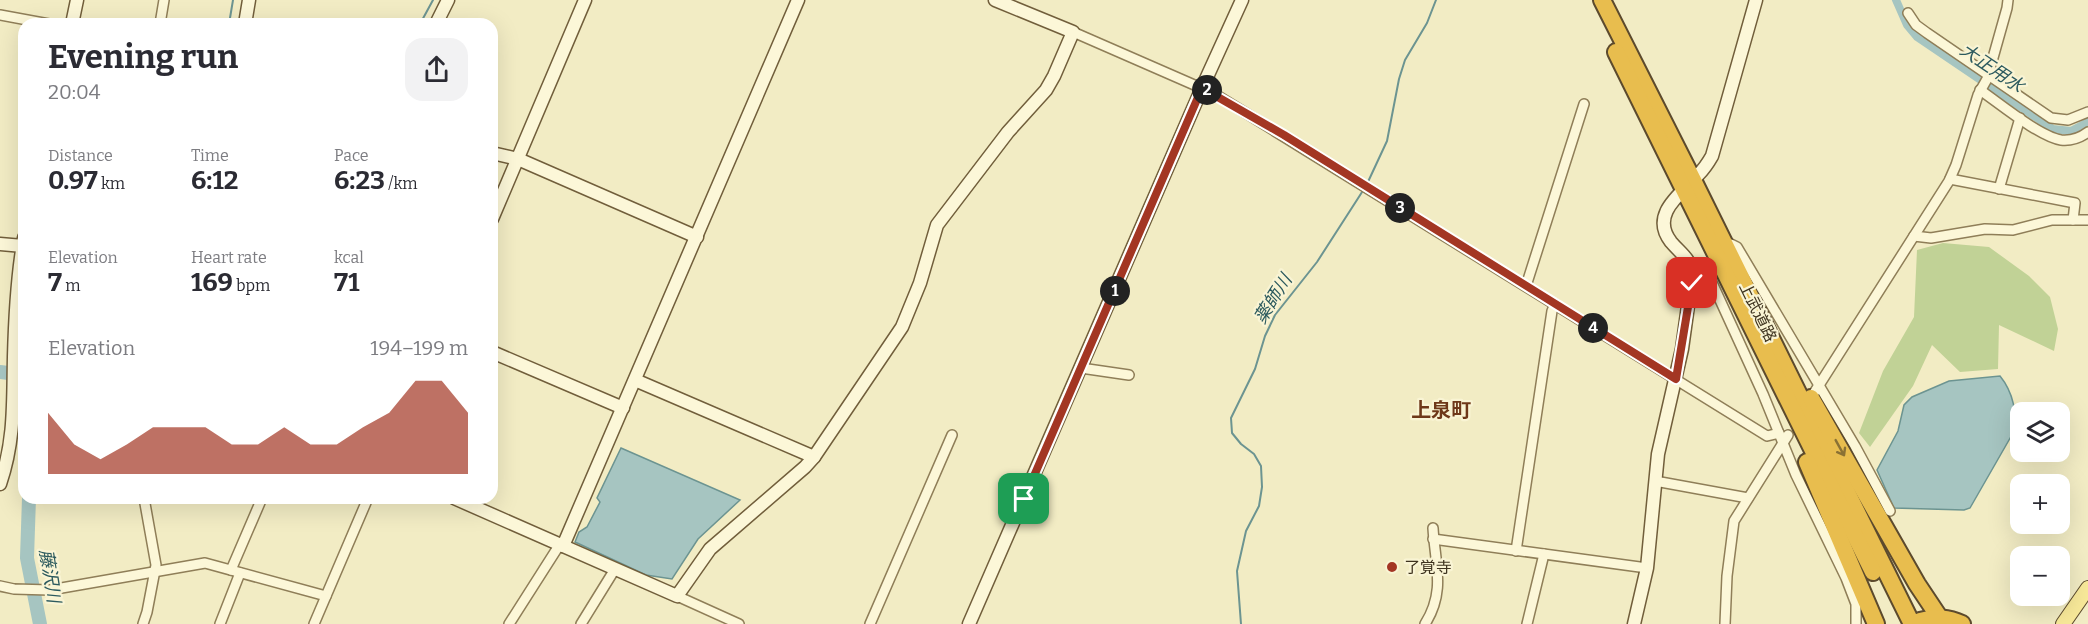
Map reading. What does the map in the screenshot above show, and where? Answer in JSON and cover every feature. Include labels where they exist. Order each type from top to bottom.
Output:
[{"type":"highway","name":"上武道路","points":[[1590,0],[1689,184],[1725,244],[1741,291],[1916,623]]},
{"type":"highway","name":"上武道路","points":[[1602,0],[1899,624]]},
{"type":"highway","points":[[1741,291],[1762,310],[1912,577],[1939,617]]},
{"type":"highway","points":[[1741,291],[1752,340],[1778,395],[1876,624]]},
{"type":"highway","points":[[1916,623],[1939,617],[1962,624]]},
{"type":"main road","points":[[2063,624],[2088,588]]},
{"type":"street","points":[[73,18],[77,0]]},
{"type":"street","points":[[161,18],[165,0]]},
{"type":"street","points":[[246,18],[249,0]]},
{"type":"street","points":[[439,18],[448,0]]},
{"type":"street","points":[[498,205],[585,0]]},
{"type":"street","points":[[509,624],[562,545],[798,0]]},
{"type":"street","points":[[995,0],[1202,88],[1284,135],[1767,436],[1783,437]]},
{"type":"street","points":[[969,624],[1242,0]]},
{"type":"street","points":[[1634,624],[1647,568],[1658,454],[1676,379],[1692,274],[1688,260],[1671,241],[1665,230],[1665,216],[1669,205],[1712,156],[1756,0]]},
{"type":"street","points":[[1817,389],[1950,179],[1984,83],[2008,0]]},
{"type":"street","points":[[1908,13],[1916,25],[1984,83],[2020,118],[2059,140],[2077,138],[2088,132]]},
{"type":"street","points":[[0,15],[18,18]]},
{"type":"street","points":[[677,596],[710,549],[814,457],[902,327],[920,283],[937,225],[1008,132],[1050,84],[1073,32]]},
{"type":"street","points":[[1984,83],[2051,118],[2068,120],[2088,112]]},
{"type":"street","points":[[1526,286],[1584,104]]},
{"type":"street","points":[[1999,189],[2020,118]]},
{"type":"street","points":[[498,154],[518,159],[697,237]]},
{"type":"street","points":[[1950,179],[2075,203],[2073,220]]},
{"type":"street","points":[[1914,236],[1931,238],[1985,229],[2013,230],[2052,220],[2088,220]]},
{"type":"street","points":[[0,244],[18,243]]},
{"type":"street","points":[[1725,244],[1737,247],[1817,389],[1855,446],[1890,512]]},
{"type":"street","points":[[1692,274],[1702,273],[1709,276],[1846,578],[1856,604],[1856,624]]},
{"type":"street","points":[[18,291],[18,326]]},
{"type":"street","points":[[1516,551],[1552,311],[1556,304]]},
{"type":"street","points":[[498,355],[623,408]]},
{"type":"street","points":[[0,484],[8,458],[13,428],[14,377],[18,358]]},
{"type":"street","points":[[1081,368],[1129,375]]},
{"type":"street","points":[[635,380],[814,457]]},
{"type":"street","points":[[870,624],[952,435]]},
{"type":"street","points":[[1725,624],[1727,576],[1734,521],[1783,437]]},
{"type":"street","points":[[1655,481],[1748,498]]},
{"type":"street","points":[[142,624],[156,572],[145,504]]},
{"type":"street","points":[[220,624],[260,504]]},
{"type":"street","points":[[314,624],[365,504]]},
{"type":"street","points":[[468,504],[739,624]]},
{"type":"street","points":[[1425,624],[1433,611],[1436,596],[1437,572],[1433,528]]},
{"type":"street","points":[[1433,539],[1647,568]]},
{"type":"street","points":[[1527,624],[1544,555]]},
{"type":"street","points":[[0,586],[50,591],[205,563],[326,596]]},
{"type":"street","points":[[581,624],[615,569]]},
{"type":"green space","points":[[1943,243],[1989,247],[2029,276],[2050,297],[2058,329],[2054,351],[1999,325],[1998,369],[1960,372],[1932,345],[1913,386],[1870,447],[1859,433],[1883,371],[1914,317],[1917,250]]},
{"type":"green space","points":[[1703,282],[1712,300],[1708,304],[1694,308],[1696,283]]},
{"type":"water","points":[[2000,376],[2013,402],[2010,402],[2010,438],[1970,508],[1964,510],[1894,508],[1877,470],[1898,431],[1904,405],[1912,397],[1949,381]]},
{"type":"water","points":[[621,448],[740,500],[698,539],[672,579],[646,575],[575,542],[579,532],[587,527],[600,502],[597,498]]},
{"type":"waterway","points":[[230,18],[233,0]]},
{"type":"waterway","points":[[423,18],[433,0]]},
{"type":"waterway","name":"薬師川","points":[[1367,184],[1387,141],[1405,60],[1427,23],[1436,0]]},
{"type":"waterway","name":"大正用水","points":[[1896,0],[1907,25],[1917,37],[2053,129],[2071,131],[2088,122]]},
{"type":"waterway","name":"薬師川","points":[[1241,624],[1237,571],[1246,531],[1259,506],[1262,487],[1261,466],[1254,454],[1232,433],[1231,418],[1255,369],[1265,336],[1275,315],[1317,262],[1364,189]]},
{"type":"waterway","name":"藤沢川","points":[[0,372],[18,374]]},
{"type":"waterway","name":"藤沢川","points":[[29,504],[27,558],[40,624]]},
{"type":"place","name":"了覚寺","points":[[1392,567]]},
{"type":"district","name":"上泉町","points":[[1441,410]]},
{"type":"route","points":[[1024,499],[1202,88],[1284,135],[1676,379],[1692,283]]}]
